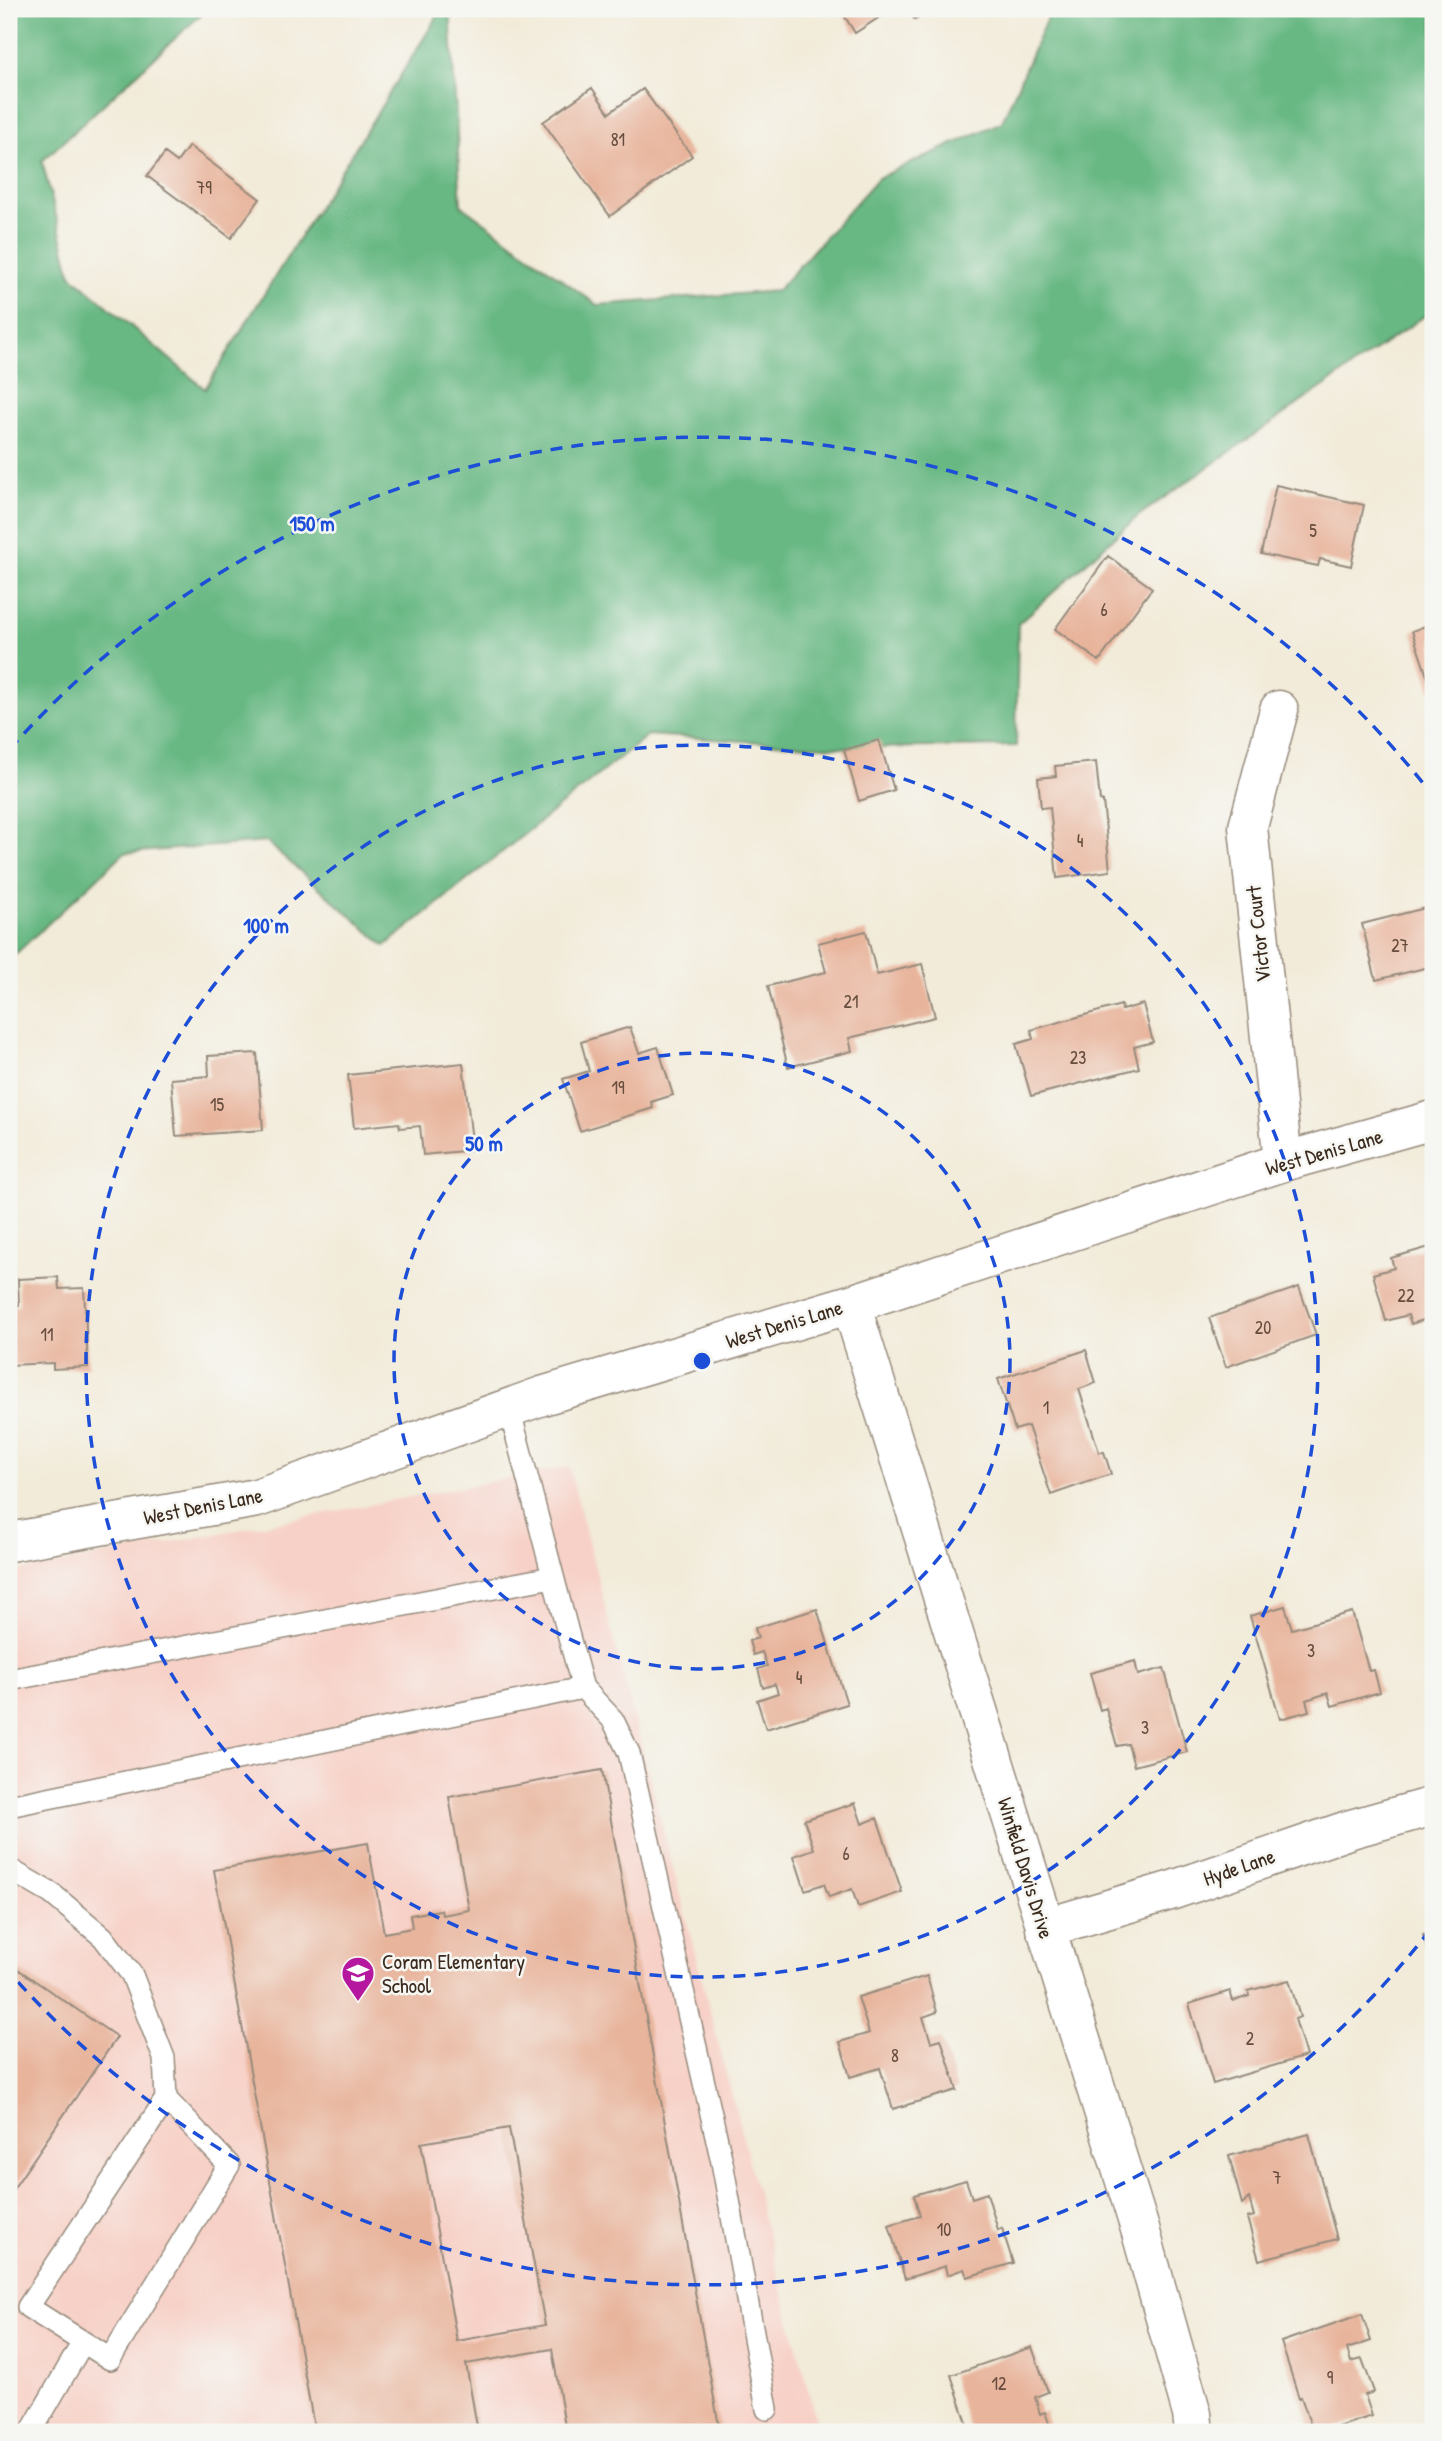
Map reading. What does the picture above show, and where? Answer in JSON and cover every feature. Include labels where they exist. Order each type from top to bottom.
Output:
[{"type":"street","name":"Victor Court","points":[[1279,710],[1248,827],[1283,1162]]},
{"type":"street","name":"West Denis Lane","points":[[9,1542],[257,1498],[509,1408],[851,1304],[1283,1162],[1433,1121]]},
{"type":"street","name":"Winfield Davis Drive","points":[[851,1304],[1140,2229],[1192,2414],[1194,2432]]},
{"type":"street","name":"Hyde Lane","points":[[1045,1928],[1173,1890],[1351,1829],[1433,1806]]},
{"type":"lane","points":[[509,1408],[583,1688],[613,1720],[629,1753],[722,2162],[766,2409]]},
{"type":"lane","points":[[9,1680],[552,1577]]},
{"type":"lane","points":[[9,1806],[583,1688]]},
{"type":"lane","points":[[9,1869],[52,1894],[103,1937],[132,1975],[164,2059],[166,2099],[28,2307],[110,2359],[229,2165],[166,2099]]},
{"type":"lane","points":[[31,2432],[83,2342]]},
{"type":"shaded area","name":"Coram Elementary School","points":[[569,1467],[819,2432],[9,2432],[9,1573]]},
{"type":"green space","points":[[9,9],[207,9],[42,161],[71,275],[205,389],[442,9],[450,9],[461,205],[597,305],[777,291],[878,178],[1002,122],[1051,9],[1433,9],[1433,310],[1138,516],[1018,624],[1016,746],[854,748],[648,735],[385,946],[267,842],[124,853],[9,960]]},
{"type":"building","points":[[840,9],[892,9],[855,33]]},
{"type":"building","points":[[907,9],[932,9],[915,20]]},
{"type":"building","points":[[592,88],[609,113],[643,89],[692,156],[610,216],[543,122]]},
{"type":"building","points":[[189,146],[260,199],[231,238],[147,176],[165,153],[177,162]]},
{"type":"building","points":[[1276,485],[1364,505],[1351,566],[1320,559],[1318,566],[1261,554]]},
{"type":"building","points":[[1108,556],[1152,588],[1099,661],[1055,629]]},
{"type":"building","points":[[1433,623],[1433,694],[1412,631]]},
{"type":"building","points":[[879,740],[894,790],[859,801],[844,750]]},
{"type":"building","points":[[1096,762],[1110,871],[1057,878],[1050,807],[1041,808],[1038,778],[1056,776],[1055,766]]},
{"type":"building","points":[[1433,906],[1433,966],[1376,980],[1362,924]]},
{"type":"building","points":[[866,931],[877,975],[922,964],[935,1017],[849,1038],[852,1051],[788,1067],[768,986],[826,972],[818,943]]},
{"type":"building","points":[[1143,1004],[1153,1042],[1134,1047],[1139,1068],[1031,1096],[1016,1044],[1033,1039],[1031,1030],[1121,1005],[1122,1010]]},
{"type":"building","points":[[630,1027],[639,1053],[658,1047],[673,1095],[651,1102],[653,1108],[580,1131],[563,1079],[589,1071],[581,1042]]},
{"type":"building","points":[[257,1053],[263,1130],[176,1136],[171,1079],[209,1076],[208,1056]]},
{"type":"building","points":[[463,1063],[473,1150],[423,1155],[420,1126],[400,1128],[399,1123],[354,1128],[348,1075]]},
{"type":"building","points":[[1433,1246],[1433,1317],[1411,1324],[1408,1315],[1386,1321],[1373,1274],[1394,1268],[1391,1258]]},
{"type":"building","points":[[58,1277],[59,1289],[84,1288],[88,1367],[53,1369],[53,1363],[9,1365],[9,1306],[19,1306],[18,1279]]},
{"type":"building","points":[[1299,1287],[1316,1335],[1226,1367],[1209,1318]]},
{"type":"building","points":[[1086,1350],[1096,1383],[1079,1389],[1099,1452],[1104,1452],[1111,1474],[1051,1495],[1028,1426],[1015,1430],[998,1379]]},
{"type":"building","points":[[1285,1606],[1292,1629],[1352,1612],[1369,1671],[1374,1670],[1380,1692],[1332,1706],[1328,1693],[1306,1700],[1309,1711],[1280,1719],[1250,1616]]},
{"type":"building","points":[[817,1609],[847,1704],[766,1729],[757,1700],[778,1693],[775,1684],[763,1688],[758,1669],[767,1666],[762,1652],[753,1655],[749,1641],[758,1638],[755,1628]]},
{"type":"building","points":[[1135,1661],[1138,1675],[1164,1668],[1187,1752],[1134,1766],[1128,1744],[1117,1746],[1106,1708],[1100,1710],[1090,1673]]},
{"type":"building","points":[[602,1770],[720,2432],[566,2432],[552,2349],[466,2364],[478,2432],[315,2432],[214,1870],[368,1843],[384,1933],[412,1928],[410,1915],[441,1910],[442,1915],[469,1910],[449,1797]],"holes":[[[509,2128],[545,2325],[457,2341],[421,2143]]]},
{"type":"building","points":[[855,1803],[862,1824],[877,1818],[902,1892],[858,1907],[852,1889],[829,1897],[824,1884],[805,1890],[794,1856],[814,1849],[804,1820]]},
{"type":"building","points":[[1433,1932],[1433,1968],[1432,1968],[1423,1935]]},
{"type":"building","points":[[9,1963],[117,2037],[9,2195]]},
{"type":"building","points":[[927,1976],[937,2012],[923,2017],[931,2042],[941,2039],[957,2090],[893,2109],[880,2068],[850,2077],[840,2042],[869,2033],[858,1997]]},
{"type":"building","points":[[1289,1980],[1300,2017],[1295,2019],[1306,2056],[1213,2084],[1189,2004],[1230,1991],[1233,2001],[1250,1996],[1248,1991]]},
{"type":"building","points":[[1309,2134],[1337,2239],[1259,2260],[1247,2218],[1254,2216],[1249,2198],[1242,2204],[1229,2156]]},
{"type":"building","points":[[966,2180],[972,2198],[987,2193],[998,2230],[1002,2228],[1013,2263],[967,2277],[964,2269],[947,2275],[945,2266],[905,2279],[889,2225],[920,2216],[914,2195]]},
{"type":"building","points":[[1362,2314],[1371,2341],[1347,2349],[1351,2362],[1362,2359],[1374,2392],[1365,2395],[1372,2416],[1322,2432],[1313,2432],[1281,2342]]},
{"type":"building","points":[[1032,2347],[1048,2392],[1035,2397],[1040,2414],[1045,2412],[1052,2432],[970,2432],[951,2375]]},
{"type":"place","name":"Coram Elementary School","points":[[358,2003]]}]
